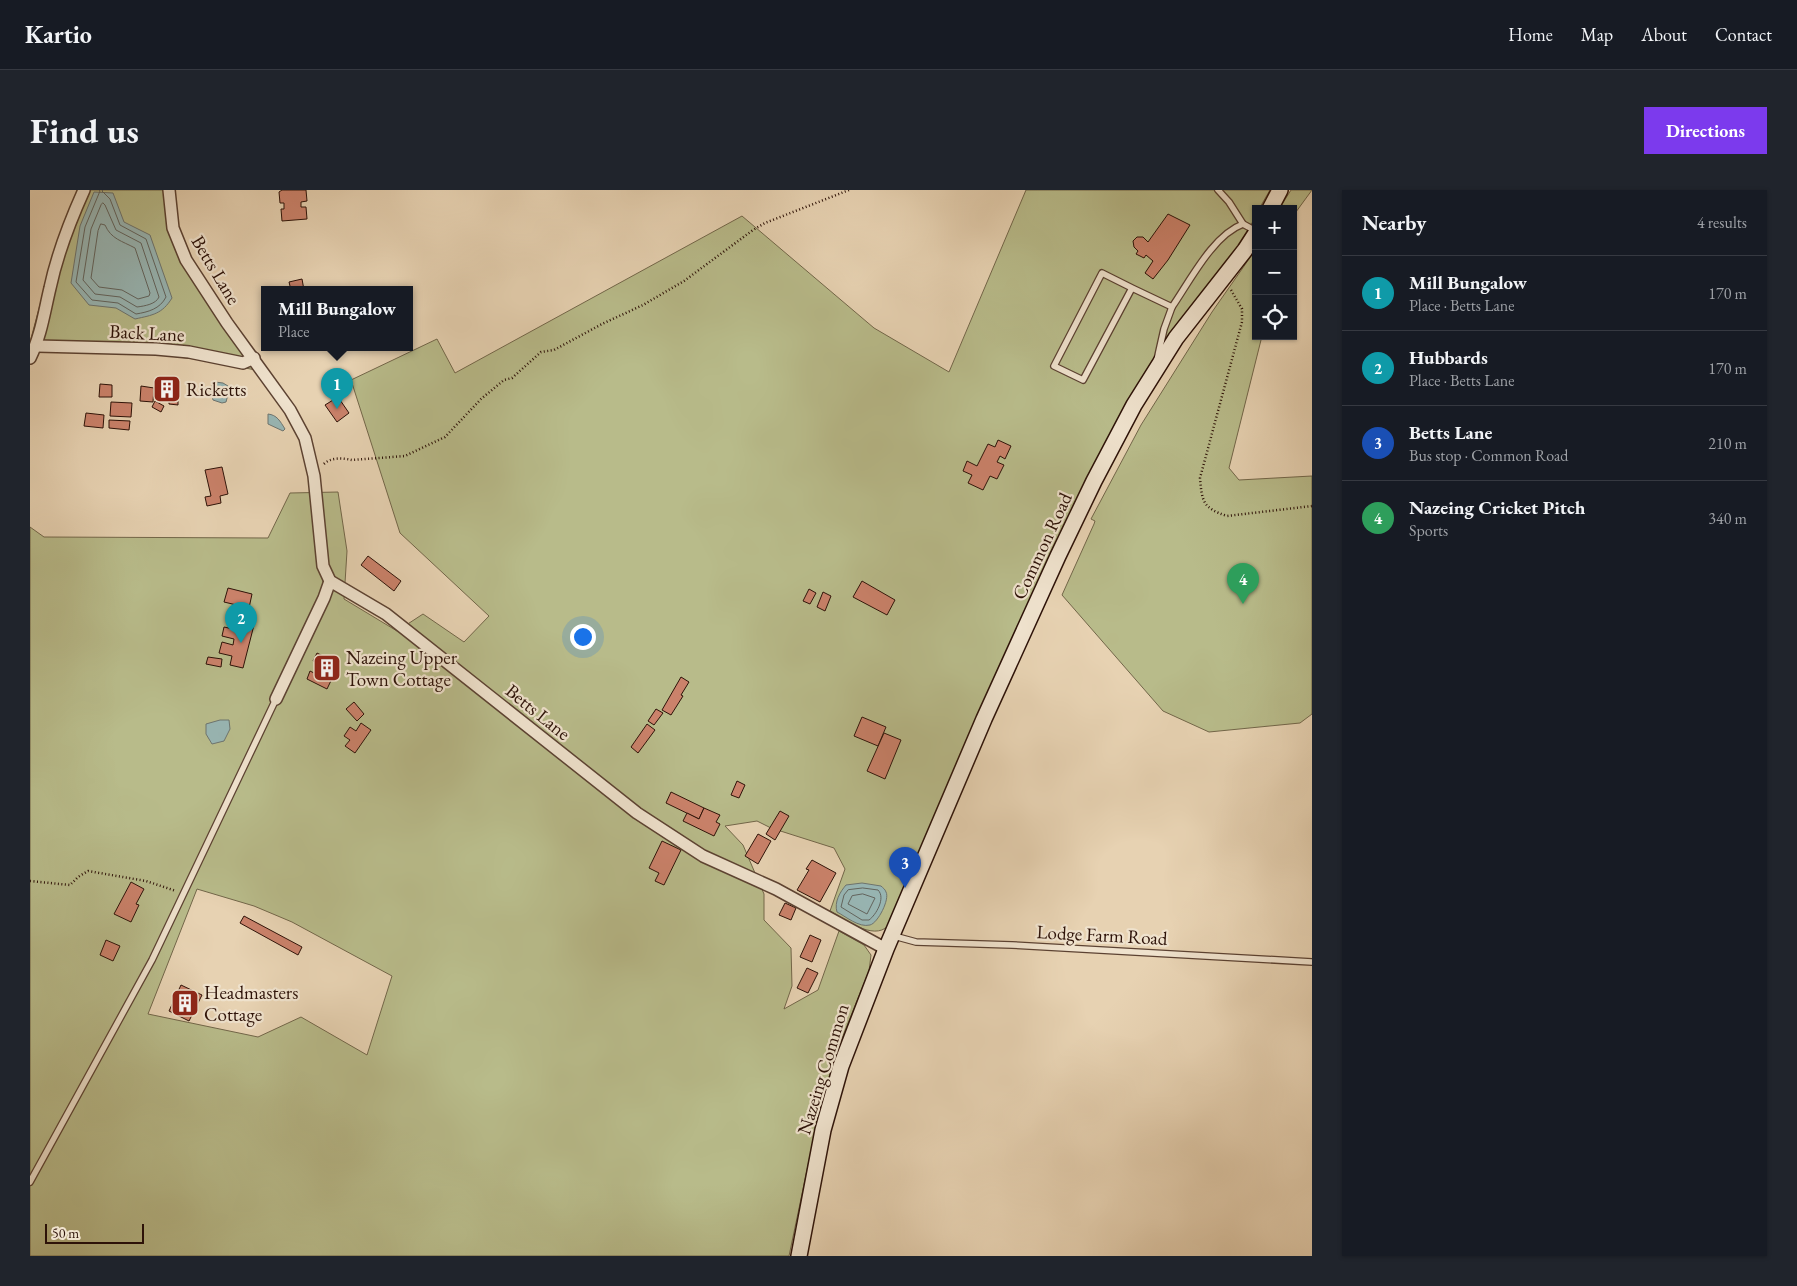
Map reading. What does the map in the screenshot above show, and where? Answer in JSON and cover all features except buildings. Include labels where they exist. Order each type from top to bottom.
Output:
[{"type":"street","points":[[30,358],[36,346],[54,272],[84,190]]},
{"type":"street","name":"Betts Lane","points":[[169,190],[173,228],[186,260],[299,424],[305,438],[314,476],[323,566],[330,581],[386,614],[637,814],[703,856],[889,942]]},
{"type":"street","points":[[1272,205],[1280,190]]},
{"type":"street","name":"Common Road","points":[[906,899],[984,719],[1098,472],[1134,405],[1176,338],[1252,239]]},
{"type":"street","name":"Back Lane","points":[[36,346],[156,349],[189,352],[243,363],[254,358]]},
{"type":"street","points":[[276,699],[324,598],[330,581]]},
{"type":"street","name":"Nazeing Common","points":[[799,1256],[823,1130],[841,1066],[906,899]]},
{"type":"lane","points":[[1218,190],[1229,202],[1243,224],[1252,230]]},
{"type":"lane","points":[[1156,370],[1158,350],[1172,307],[1217,241],[1234,227],[1243,224]]},
{"type":"lane","points":[[1132,288],[1083,380],[1054,366],[1102,273],[1172,307]]},
{"type":"lane","points":[[30,1182],[152,960],[276,699]]},
{"type":"lane","name":"Lodge Farm Road","points":[[889,942],[1012,945],[1312,962]]},
{"type":"path","points":[[314,476],[327,461],[333,459],[344,458],[352,460],[405,456],[445,437],[481,399],[504,380],[512,378],[542,352],[554,350],[602,324],[643,305],[684,281],[753,230],[849,190]]},
{"type":"path","points":[[1224,277],[1242,309],[1242,322],[1200,478],[1202,494],[1208,507],[1214,512],[1227,516],[1312,506]]},
{"type":"path","points":[[30,881],[70,885],[88,871],[146,882],[170,891],[184,892]]},
{"type":"green space","points":[[81,190],[170,190],[173,228],[261,371],[203,360],[145,353],[30,350],[30,342],[47,279]]},
{"type":"green space","points":[[1026,190],[1270,190],[1261,205],[1252,205],[1252,223],[1241,242],[1113,431],[1083,486],[1025,611],[888,926],[882,930],[867,930],[830,911],[845,869],[834,848],[771,828],[757,821],[725,826],[743,845],[764,894],[764,920],[791,948],[792,986],[784,1009],[818,990],[839,931],[864,945],[871,955],[869,971],[834,1058],[811,1151],[789,1256],[30,1256],[30,527],[44,537],[268,538],[290,493],[338,492],[347,551],[344,599],[397,631],[423,614],[464,642],[489,616],[400,533],[351,380],[437,339],[455,373],[742,216],[874,328],[949,372]],"holes":[[[197,889],[254,906],[292,922],[392,976],[367,1055],[301,1017],[258,1037],[148,1014]]]},
{"type":"green space","points":[[1291,190],[1312,190],[1297,211],[1297,205],[1282,205]]},
{"type":"green space","points":[[1252,255],[1252,340],[1261,340],[1229,468],[1239,480],[1312,476],[1312,714],[1300,723],[1209,732],[1163,711],[1062,595],[1094,524],[1095,521],[1091,519],[1141,425],[1212,312]]},
{"type":"water","points":[[94,192],[113,193],[124,222],[150,235],[172,298],[161,311],[135,319],[116,308],[89,305],[71,283],[80,226]]},
{"type":"water","points":[[215,382],[228,386],[229,391],[226,402],[222,403],[213,400],[210,388]]},
{"type":"water","points":[[268,414],[278,419],[285,429],[283,431],[268,424]]},
{"type":"water","points":[[220,720],[229,720],[230,729],[224,741],[212,744],[206,734],[206,724]]},
{"type":"water","points":[[862,883],[881,886],[887,895],[880,916],[870,925],[861,925],[852,921],[837,912],[836,908],[838,897],[846,885]]},
{"type":"place","name":"Ricketts","points":[[167,389]]},
{"type":"place","name":"Mill Bungalow","points":[[337,409]]},
{"type":"place","name":"Nazeing Cricket Pitch","points":[[1243,604]]},
{"type":"place","name":"Hubbards","points":[[241,643]]},
{"type":"place","name":"Nazeing Upper Town Cottage","points":[[327,668]]},
{"type":"place","name":"Betts Lane","points":[[905,888]]},
{"type":"place","name":"Headmasters Cottage","points":[[185,1003]]}]
